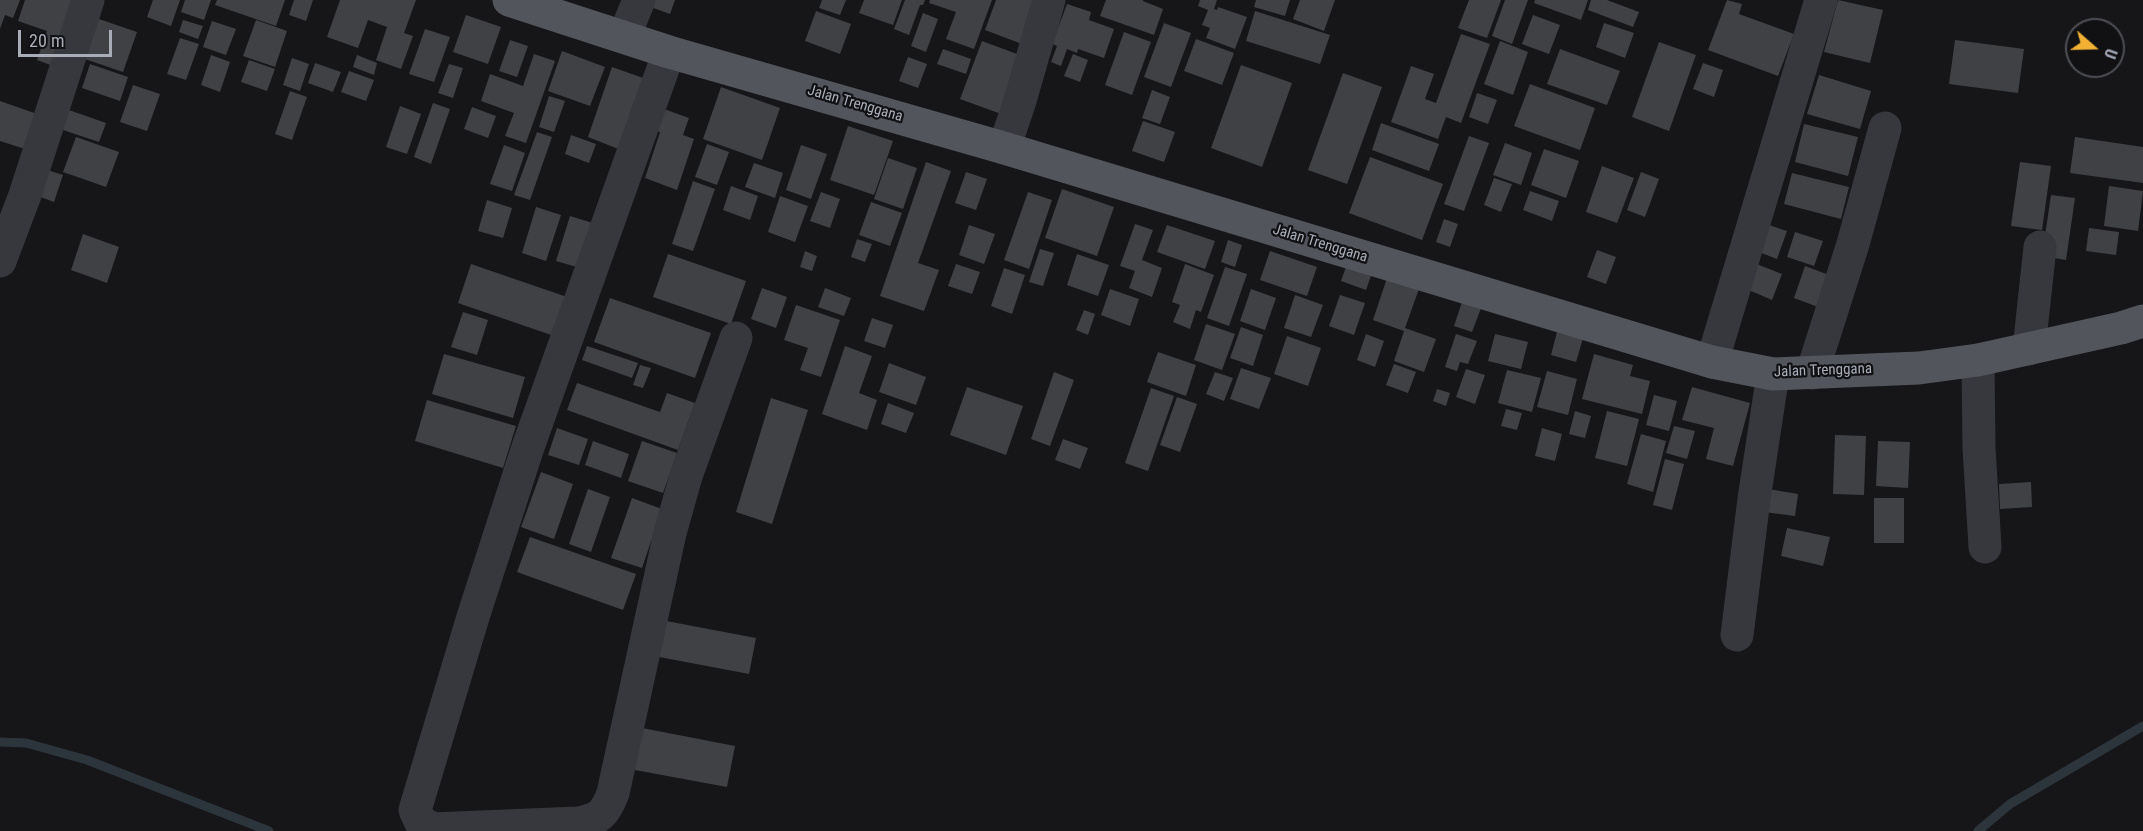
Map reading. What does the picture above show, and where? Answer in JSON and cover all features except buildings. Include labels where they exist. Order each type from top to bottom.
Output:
[{"type":"main road","name":"Jalan Trenggana","points":[[509,0],[669,52],[1004,148],[1712,362],[1773,374],[1919,368],[1978,360],[2143,321]]},
{"type":"street","points":[[0,261],[25,195],[88,0]]},
{"type":"street","points":[[624,37],[639,0]]},
{"type":"street","points":[[1004,148],[1049,0]]},
{"type":"street","points":[[1712,362],[1821,0]]},
{"type":"street","points":[[669,52],[528,447],[473,617],[415,810],[420,822],[432,830],[578,823],[592,821],[601,816],[608,806],[613,793],[670,532],[686,476],[736,338]]},
{"type":"street","points":[[1812,373],[1853,244],[1885,128]]},
{"type":"street","points":[[2029,349],[2040,247]]},
{"type":"street","points":[[1978,360],[1979,448],[1985,547]]},
{"type":"street","points":[[1737,635],[1773,374]]},
{"type":"waterway","points":[[1978,831],[2010,804],[2143,726]]},
{"type":"waterway","points":[[0,742],[26,743],[87,760],[269,831]]}]
